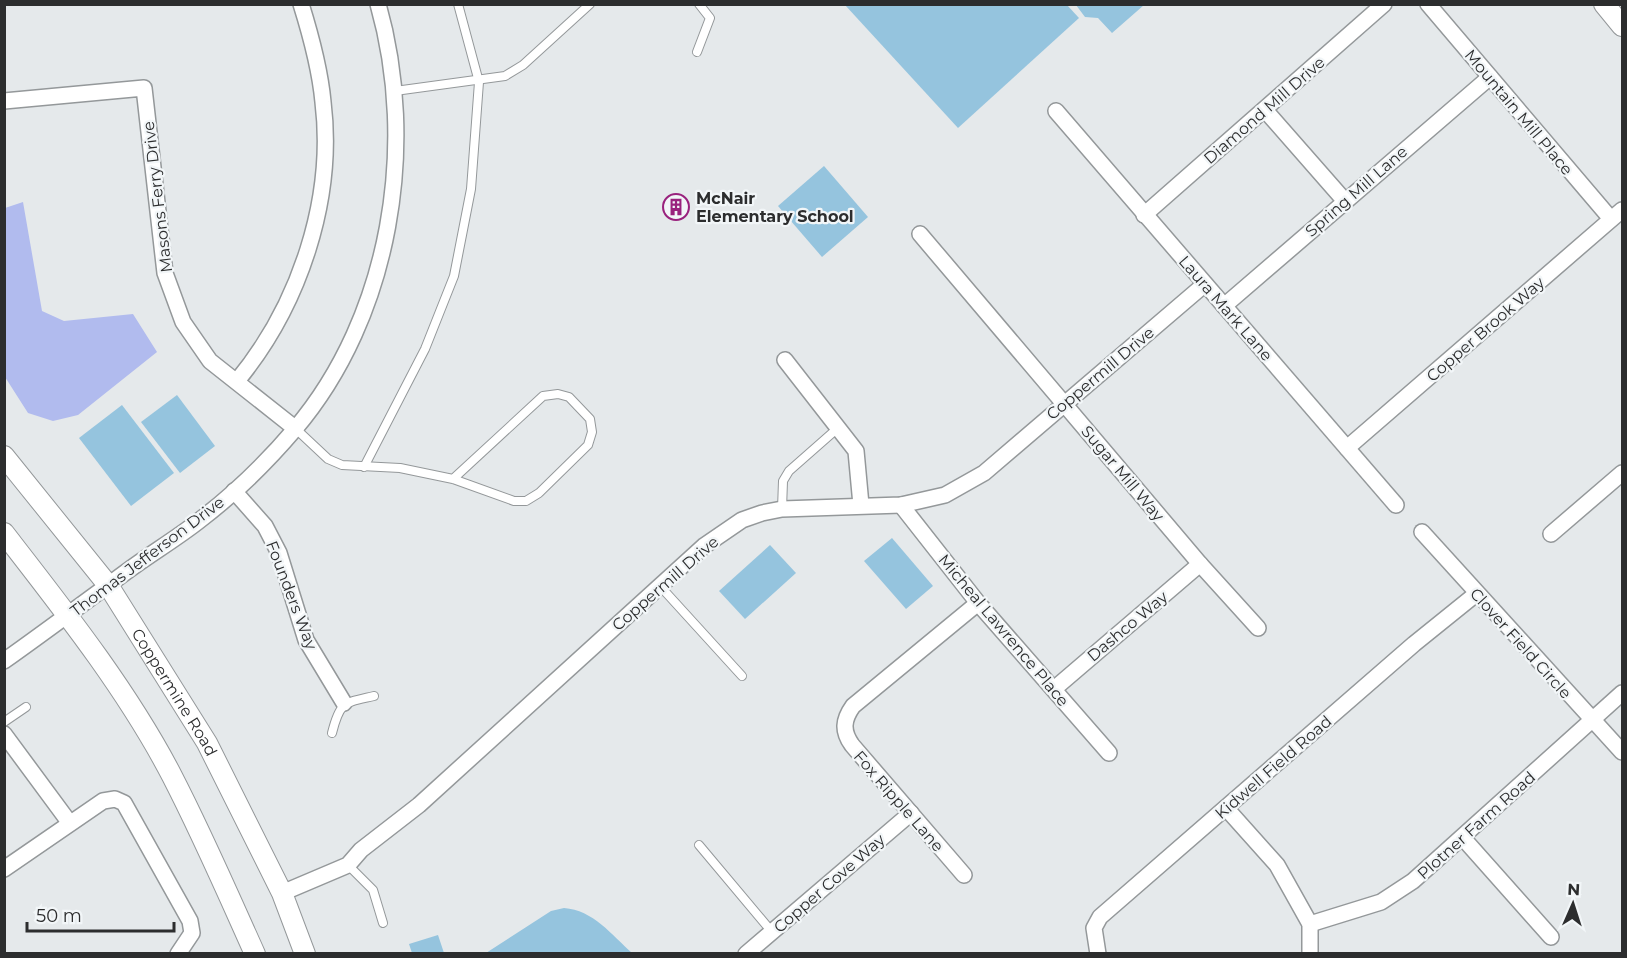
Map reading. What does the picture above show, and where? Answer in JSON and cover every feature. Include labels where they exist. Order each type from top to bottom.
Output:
[{"type":"street","points":[[237,381],[259,355],[296,284],[315,226],[324,160],[324,103],[310,34],[301,4]]},
{"type":"street","name":"Thomas Jefferson Drive","points":[[4,661],[202,519],[234,491],[296,429],[323,391],[349,343],[377,270],[388,226],[395,182],[395,91],[378,4]]},
{"type":"street","name":"Diamond Mill Drive","points":[[1144,215],[1384,4]]},
{"type":"street","name":"Mountain Mill Place","points":[[1428,4],[1490,77],[1617,214]]},
{"type":"street","points":[[1604,4],[1623,26]]},
{"type":"street","name":"Spring Mill Lane","points":[[1224,306],[1344,200],[1490,77]]},
{"type":"street","name":"Masons Ferry Drive","points":[[4,101],[144,88],[165,273],[183,322],[210,360],[296,429]]},
{"type":"street","points":[[1265,110],[1344,200]]},
{"type":"street","name":"Laura Mark Lane","points":[[1056,111],[1396,505]]},
{"type":"street","name":"Copper Brook Way","points":[[1347,448],[1617,214]]},
{"type":"street","name":"Sugar Mill Way","points":[[920,234],[1200,564],[1258,628]]},
{"type":"street","name":"Coppermill Drive","points":[[282,893],[348,865],[361,850],[419,805],[704,546],[742,520],[782,509],[901,505],[945,495],[984,473],[1205,284]]},
{"type":"street","points":[[785,360],[856,451],[861,505]]},
{"type":"street","name":"Coppermine Road","points":[[4,456],[108,585],[207,743],[282,893],[305,954]]},
{"type":"street","points":[[1551,534],[1623,473]]},
{"type":"street","name":"Founders Way","points":[[234,491],[265,526],[279,553],[306,640],[344,703]]},
{"type":"street","name":"Micheal Lawrence Place","points":[[901,505],[978,603],[1108,753]]},
{"type":"street","name":"Clover Field Circle","points":[[1422,532],[1592,721],[1623,752]]},
{"type":"street","points":[[4,533],[131,709],[172,775],[255,954]]},
{"type":"street","name":"Dashco Way","points":[[1054,689],[1200,564]]},
{"type":"street","name":"Kidwell Field Road","points":[[1098,954],[1094,928],[1100,917],[1414,644],[1476,594]]},
{"type":"street","name":"Fox Ripple Lane","points":[[964,875],[846,737],[844,726],[846,715],[853,706],[978,603]]},
{"type":"street","name":"Plotner Farm Road","points":[[1310,924],[1381,902],[1413,881],[1623,693]]},
{"type":"street","points":[[4,734],[69,822]]},
{"type":"street","points":[[4,869],[69,822],[103,801],[115,799],[124,803],[131,811],[190,921],[192,933],[178,954]]},
{"type":"street","points":[[1226,808],[1277,865],[1310,924],[1310,954]]},
{"type":"street","name":"Copper Cove Way","points":[[746,954],[911,813]]},
{"type":"street","points":[[1463,838],[1551,937]]},
{"type":"lane","points":[[364,466],[425,349],[454,276],[471,189],[478,82],[458,4]]},
{"type":"lane","points":[[395,91],[478,82],[505,76],[523,65],[590,4]]},
{"type":"lane","points":[[697,52],[710,18],[699,4]]},
{"type":"lane","points":[[296,429],[328,459],[342,465],[400,468],[453,479],[513,501],[526,501],[539,493],[588,445],[592,432],[590,419],[569,397],[558,394],[543,396],[453,479]]},
{"type":"lane","points":[[782,509],[783,481],[789,471],[839,427]]},
{"type":"lane","points":[[660,586],[742,676]]},
{"type":"lane","points":[[332,733],[337,711],[344,703],[374,696]]},
{"type":"lane","points":[[4,722],[26,707]]},
{"type":"lane","points":[[699,845],[772,932]]},
{"type":"lane","points":[[348,865],[373,890],[383,923]]},
{"type":"shaded area","points":[[845,5],[1067,5],[1079,18],[958,128]]},
{"type":"shaded area","points":[[1076,5],[1144,5],[1112,33],[1098,18],[1085,17]]},
{"type":"shaded area","points":[[824,166],[868,217],[822,257],[778,206]]},
{"type":"shaded area","points":[[23,202],[42,311],[64,321],[133,314],[157,352],[78,415],[53,421],[28,413],[5,377],[5,208]]},
{"type":"shaded area","points":[[177,395],[215,446],[180,473],[141,422]]},
{"type":"shaded area","points":[[122,405],[174,473],[131,506],[79,438]]},
{"type":"shaded area","points":[[892,538],[933,586],[906,609],[864,561]]},
{"type":"shaded area","points":[[770,545],[796,573],[745,619],[719,591]]},
{"type":"shaded area","points":[[564,908],[593,918],[632,953],[486,953],[551,911]]},
{"type":"shaded area","points":[[438,935],[444,953],[412,953],[409,944]]},
{"type":"place","name":"McNair Elementary School","points":[[676,207]]}]
